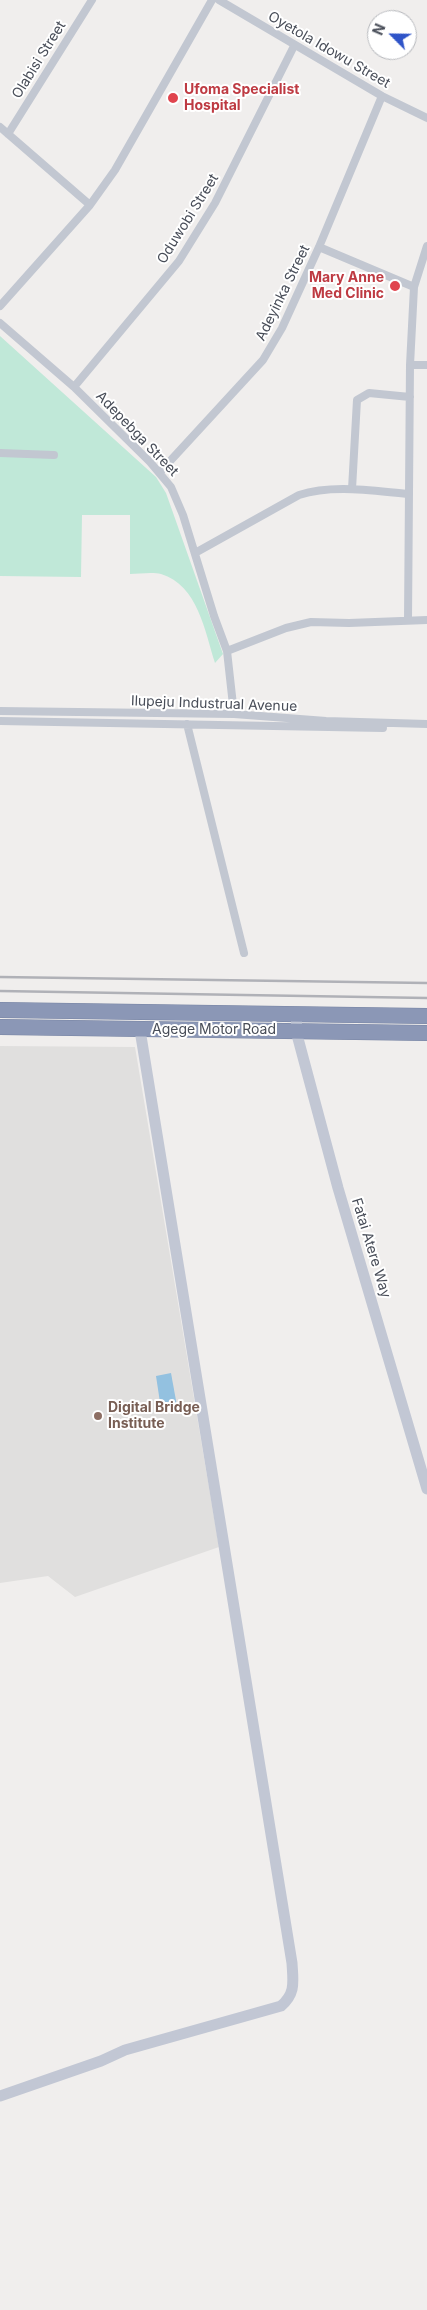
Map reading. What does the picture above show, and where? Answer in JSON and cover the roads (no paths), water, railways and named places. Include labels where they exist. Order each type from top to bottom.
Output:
[{"type":"highway","name":"Agege Motor Road","points":[[0,1010],[427,1016]]},
{"type":"highway","name":"Agege Motor Road","points":[[0,1027],[140,1030],[269,1029],[427,1033]]},
{"type":"street","name":"Olabisi Street","points":[[8,134],[92,0]]},
{"type":"street","points":[[0,306],[90,205],[115,170],[139,131],[212,0]]},
{"type":"street","name":"Oyetola Idowu Street","points":[[219,0],[294,46],[382,96],[427,118]]},
{"type":"street","name":"Oduwobi Street","points":[[74,387],[179,261],[215,203],[294,46]]},
{"type":"street","name":"Adeyinka Street","points":[[160,472],[263,360],[282,328],[319,247],[382,96]]},
{"type":"street","points":[[0,127],[90,205]]},
{"type":"street","points":[[408,620],[410,365],[414,287],[427,246]]},
{"type":"street","points":[[319,247],[414,287]]},
{"type":"street","name":"Adepebga Street","points":[[0,323],[74,387],[160,472],[176,496],[227,651],[234,714]]},
{"type":"street","points":[[410,365],[427,365]]},
{"type":"street","points":[[352,490],[357,400],[369,393],[410,397]]},
{"type":"street","points":[[0,453],[54,455]]},
{"type":"street","points":[[195,553],[299,495],[313,490],[352,490],[409,494]]},
{"type":"street","points":[[227,651],[286,628],[311,622],[349,623],[427,620]]},
{"type":"street","name":"Ilupeju Industrual Avenue","points":[[0,711],[234,714],[326,721],[427,724]]},
{"type":"street","name":"Ilupeju Industrual Avenue","points":[[0,721],[427,728]]},
{"type":"street","points":[[187,724],[244,952]]},
{"type":"street","name":"Fatai Atere Way","points":[[297,1013],[296,1031],[338,1188],[427,1489]]},
{"type":"street","points":[[0,2096],[100,2061],[125,2050],[281,2006],[290,1999],[293,1992],[291,1954],[140,1030]]},
{"type":"water","points":[[171,1373],[177,1406],[161,1409],[156,1376]]},
{"type":"railway","points":[[0,977],[427,983]]},
{"type":"railway","points":[[0,991],[427,998]]},
{"type":"place","name":"Ufoma Specialist Hospital","points":[[173,98]]},
{"type":"place","name":"Mary Anne Med Clinic","points":[[395,286]]},
{"type":"place","name":"Digital Bridge Institute","points":[[98,1416]]}]
